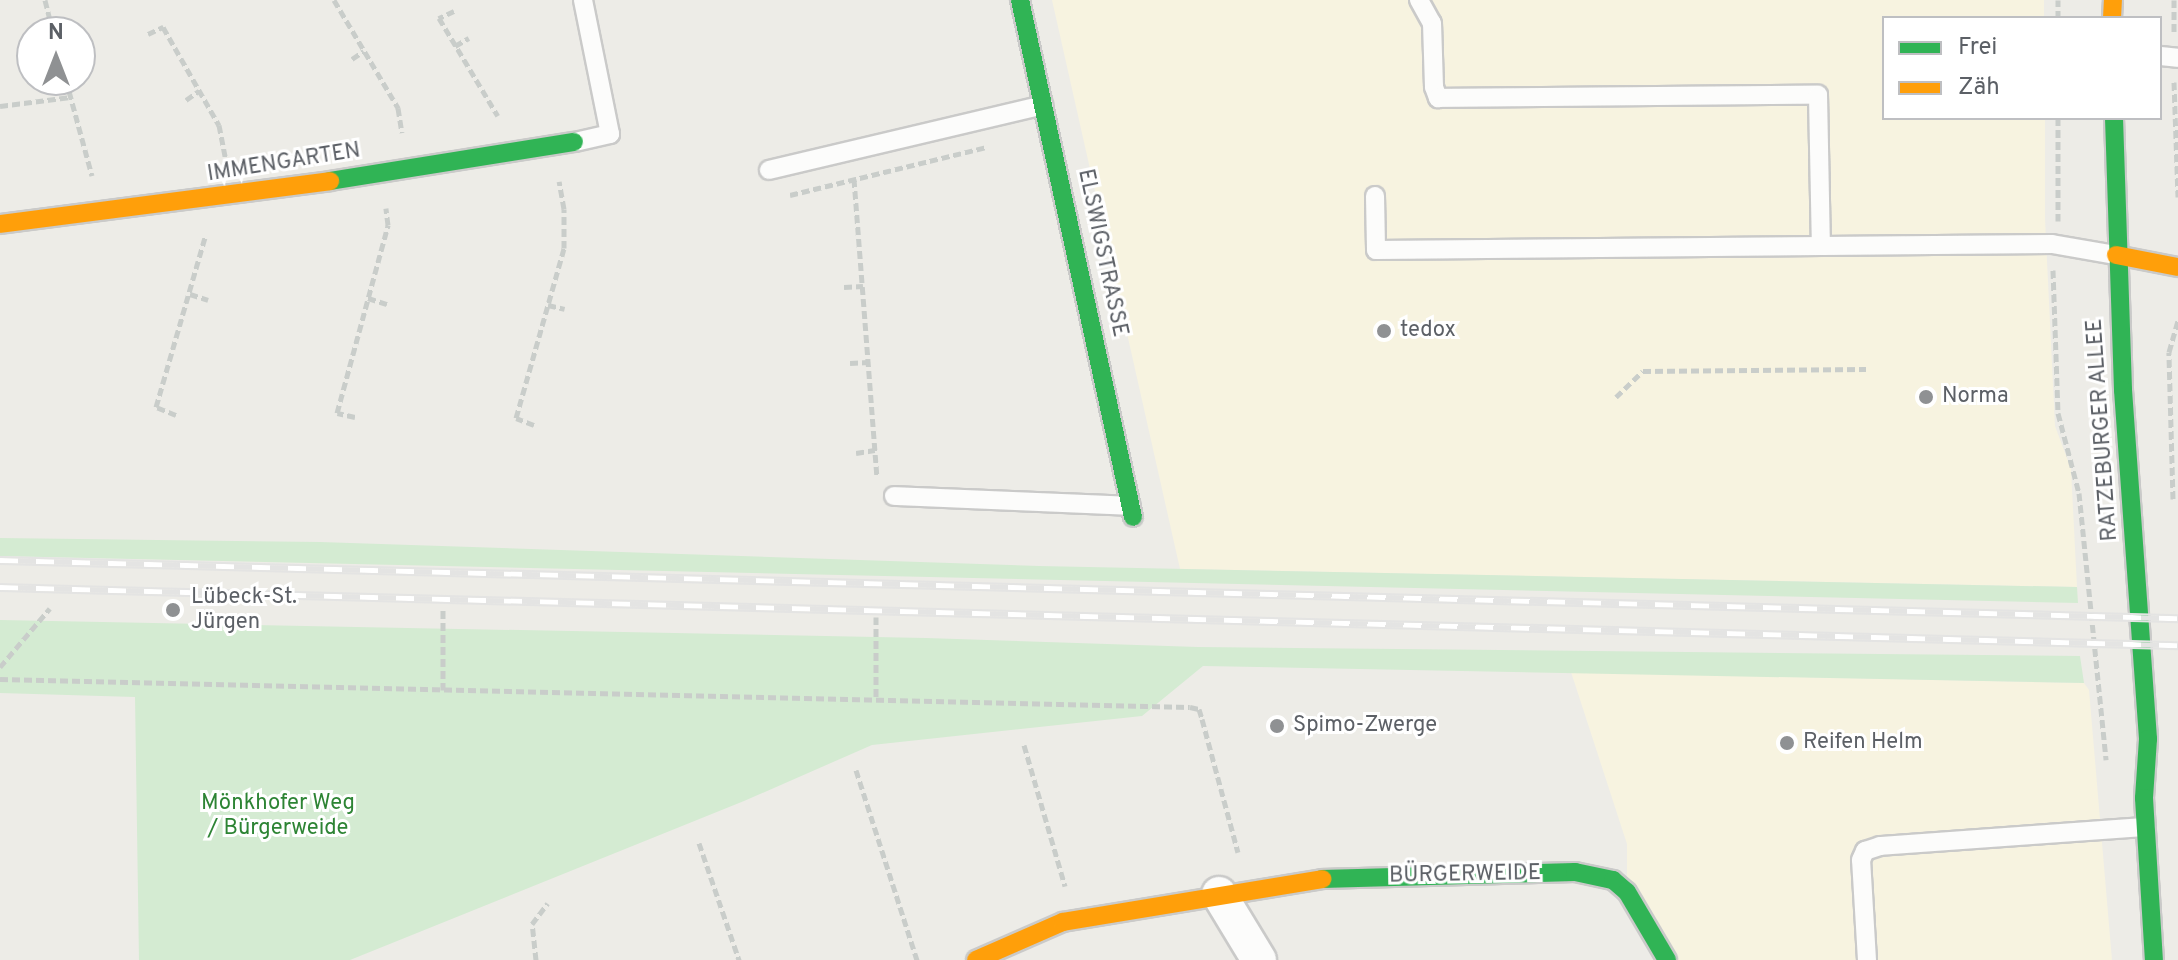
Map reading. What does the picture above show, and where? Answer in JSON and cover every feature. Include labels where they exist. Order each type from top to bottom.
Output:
[{"type":"street","name":"ELSWIGSTRASSE","points":[[1020,0],[1132,512]]},
{"type":"street","name":"RATZEBURGER ALLEE","points":[[2114,120],[2116,255],[2148,739],[2145,827],[2154,960]]},
{"type":"street","name":"IMMENGARTEN","points":[[0,224],[233,196],[574,142]]},
{"type":"street","points":[[2116,255],[2178,267]]},
{"type":"street","name":"RATZEBURGER ALLEE","points":[[2148,739],[2166,780]]},
{"type":"street","name":"BÜRGERWEIDE","points":[[976,960],[1074,919],[1307,879],[1586,874],[1613,880],[1627,892],[1667,960]]},
{"type":"street","points":[[1233,891],[1259,960]]},
{"type":"lane","points":[[574,142],[610,134],[583,0]]},
{"type":"lane","points":[[1419,0],[1432,23],[1434,87],[1438,98],[1818,95],[1821,245]]},
{"type":"lane","points":[[769,170],[1045,104]]},
{"type":"lane","points":[[1375,196],[1376,250],[2052,244],[2116,255]]},
{"type":"lane","points":[[894,496],[1132,512]]},
{"type":"lane","points":[[1867,960],[1861,860],[1865,851],[1880,846],[2145,827]]},
{"type":"path","points":[[334,0],[398,108],[408,168]]},
{"type":"path","points":[[2174,0],[2171,57],[2178,197]]},
{"type":"path","points":[[454,11],[439,18],[505,128],[511,152]]},
{"type":"path","points":[[148,34],[163,27],[219,125],[233,196]]},
{"type":"path","points":[[455,46],[469,38]]},
{"type":"path","points":[[352,59],[364,51]]},
{"type":"path","points":[[186,100],[199,91]]},
{"type":"path","points":[[0,106],[70,97],[102,212]]},
{"type":"path","points":[[2058,120],[2058,221],[2052,244],[2058,413],[2079,493],[2106,766]]},
{"type":"path","points":[[534,425],[516,418],[564,248],[564,209],[552,146]]},
{"type":"path","points":[[355,417],[337,413],[388,225],[381,173]]},
{"type":"path","points":[[854,179],[879,494],[894,496]]},
{"type":"path","points":[[176,415],[156,407],[205,243],[200,200]]},
{"type":"path","points":[[844,287],[863,286]]},
{"type":"path","points":[[190,294],[208,300]]},
{"type":"path","points":[[368,298],[387,304]]},
{"type":"path","points":[[548,305],[565,309]]},
{"type":"path","points":[[2173,503],[2168,363],[2178,320]]},
{"type":"path","points":[[850,363],[869,362]]},
{"type":"path","points":[[1616,397],[1643,371],[1866,369]]},
{"type":"path","points":[[856,453],[875,450]]},
{"type":"path","points":[[0,667],[50,608]]},
{"type":"path","points":[[443,608],[443,690]]},
{"type":"path","points":[[876,617],[876,699]]},
{"type":"path","points":[[0,679],[1199,709],[1233,891]]},
{"type":"path","points":[[1024,745],[1074,919]]},
{"type":"path","points":[[856,770],[917,960]]},
{"type":"path","points":[[699,843],[739,960]]},
{"type":"path","points":[[536,960],[532,924],[548,903]]},
{"type":"shaded area","points":[[1052,0],[2044,0],[2044,16],[1882,16],[1882,120],[2045,120],[2045,219],[2055,426],[2071,469],[2077,587],[1180,569]]},
{"type":"shaded area","points":[[1571,672],[2084,683],[2089,690],[2112,960],[1667,960],[1627,892],[1627,844]]},
{"type":"green space","points":[[0,538],[320,542],[1039,566],[2077,587],[2078,603],[0,556]]},
{"type":"green space","name":"Mönkhofer Weg / Bürgerweide","points":[[0,620],[926,638],[1198,647],[2080,656],[2084,683],[1203,666],[1142,716],[872,745],[744,801],[350,960],[139,960],[135,697],[0,693]]},
{"type":"railway","points":[[0,560],[2178,618]]},
{"type":"railway","points":[[0,587],[2178,645]]},
{"type":"traffic: fast","points":[[1020,0],[1133,517]]},
{"type":"traffic: fast","points":[[2114,120],[2123,390],[2148,739],[2144,798],[2154,960]]},
{"type":"traffic: fast","points":[[330,181],[574,142]]},
{"type":"traffic: fast","points":[[1322,879],[1575,872],[1613,880],[1627,892],[1667,960]]},
{"type":"traffic: slow","points":[[2112,16],[2113,0]]},
{"type":"traffic: slow","points":[[0,224],[330,181]]},
{"type":"traffic: slow","points":[[2116,255],[2178,267]]},
{"type":"traffic: slow","points":[[976,960],[1063,922],[1322,879]]},
{"type":"place","name":"tedox","points":[[1384,331]]},
{"type":"place","name":"Norma","points":[[1926,397]]},
{"type":"place","name":"Lübeck-St. Jürgen","points":[[173,610]]},
{"type":"place","name":"Spimo-Zwerge","points":[[1277,726]]},
{"type":"place","name":"Reifen Helm","points":[[1787,743]]}]
